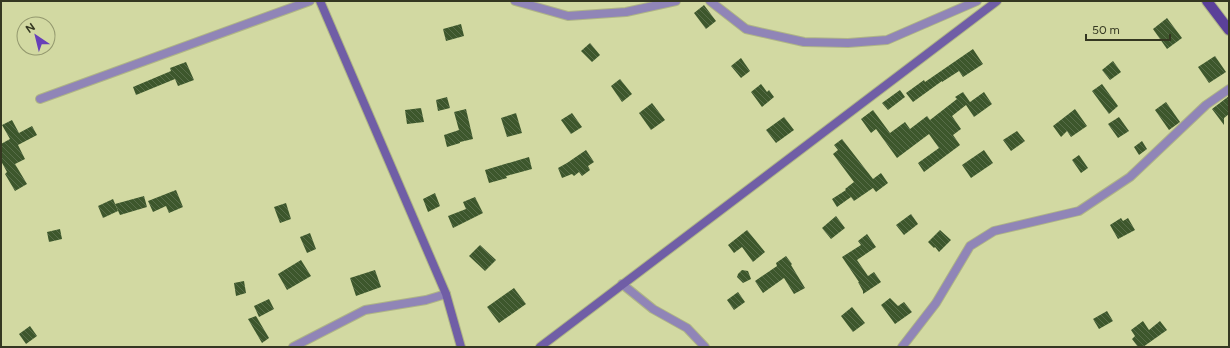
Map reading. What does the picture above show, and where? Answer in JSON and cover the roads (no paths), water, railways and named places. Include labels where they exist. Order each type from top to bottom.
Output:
[{"type":"main road","points":[[1207,1],[1229,30]]},
{"type":"street","points":[[40,99],[310,1]]},
{"type":"street","points":[[320,1],[446,294],[461,347]]},
{"type":"street","points":[[515,1],[568,16],[626,12],[676,1]]},
{"type":"street","points":[[710,1],[746,28],[804,42],[848,43],[887,40],[977,1]]},
{"type":"street","points":[[540,347],[997,1]]},
{"type":"street","points":[[902,347],[936,303],[970,246],[994,231],[1079,211],[1130,177],[1206,105],[1229,89]]},
{"type":"street","points":[[622,284],[653,309],[687,328],[705,347]]},
{"type":"street","points":[[293,347],[365,310],[426,300],[446,294]]}]
